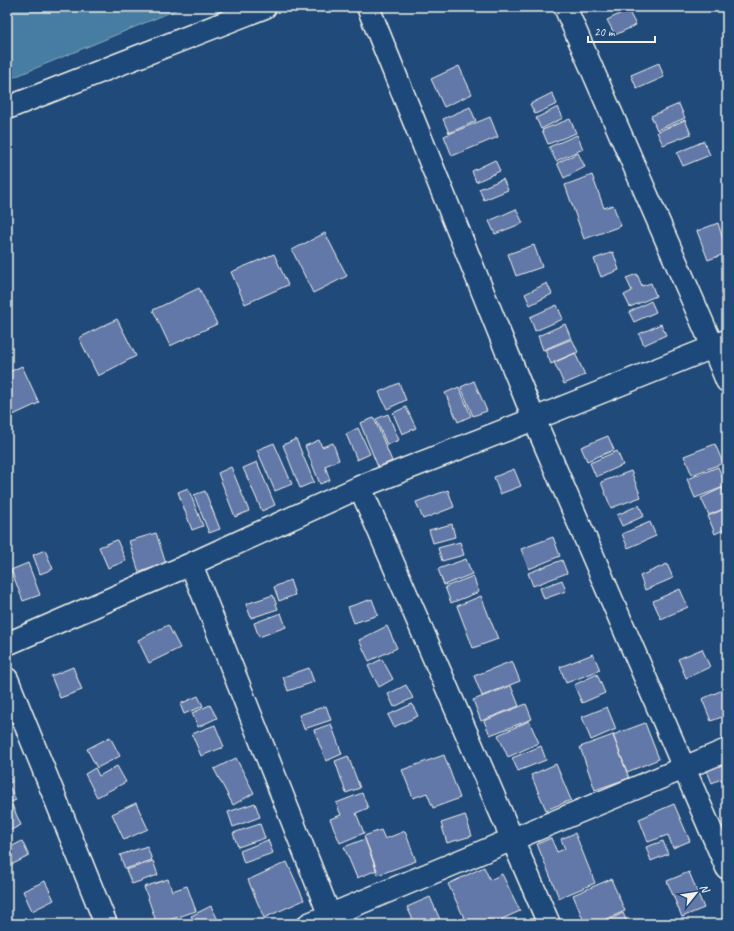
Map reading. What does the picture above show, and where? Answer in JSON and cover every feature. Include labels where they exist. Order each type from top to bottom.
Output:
[{"type":"street","points":[[7,108],[265,7]]},
{"type":"street","points":[[368,7],[534,419],[727,868]]},
{"type":"street","points":[[565,7],[720,344],[727,381]]},
{"type":"street","points":[[7,644],[191,564],[360,487],[720,344]]},
{"type":"street","points":[[360,487],[549,924]]},
{"type":"street","points":[[191,564],[331,920]]},
{"type":"street","points":[[7,679],[106,924]]},
{"type":"street","points":[[309,924],[331,920],[513,839],[727,750]]},
{"type":"water","points":[[7,7],[183,7],[7,80]]},
{"type":"building","points":[[628,10],[636,25],[615,35],[607,20]]},
{"type":"building","points":[[659,63],[664,77],[637,89],[631,75]]},
{"type":"building","points":[[459,66],[472,94],[444,107],[431,79]]},
{"type":"building","points":[[552,93],[557,104],[535,114],[530,104]]},
{"type":"building","points":[[679,104],[685,118],[657,130],[651,116]]},
{"type":"building","points":[[470,107],[476,121],[449,133],[443,119]]},
{"type":"building","points":[[558,107],[563,118],[541,129],[536,118]]},
{"type":"building","points":[[490,117],[498,137],[452,156],[444,136]]},
{"type":"building","points":[[570,119],[576,133],[548,144],[542,130]]},
{"type":"building","points":[[685,120],[691,134],[663,145],[657,132]]},
{"type":"building","points":[[577,135],[583,149],[556,161],[549,147]]},
{"type":"building","points":[[704,141],[710,155],[683,166],[677,153]]},
{"type":"building","points":[[578,153],[585,167],[564,178],[557,163]]},
{"type":"building","points":[[495,160],[500,171],[476,182],[472,171]]},
{"type":"building","points":[[592,175],[604,208],[613,205],[621,226],[584,239],[565,185]]},
{"type":"building","points":[[503,179],[508,190],[484,200],[479,189]]},
{"type":"building","points":[[516,209],[523,223],[495,234],[489,221]]},
{"type":"building","points":[[718,223],[727,253],[708,260],[697,231]]},
{"type":"building","points":[[325,233],[347,276],[313,293],[292,250]]},
{"type":"building","points":[[534,245],[542,267],[516,276],[508,254]]},
{"type":"building","points":[[613,252],[619,270],[601,277],[594,259]]},
{"type":"building","points":[[274,254],[288,285],[245,304],[231,272]]},
{"type":"building","points":[[637,274],[642,286],[651,283],[656,296],[630,307],[624,295],[632,291],[626,278]]},
{"type":"building","points":[[547,283],[552,294],[530,305],[525,294]]},
{"type":"building","points":[[199,288],[217,324],[170,346],[153,310]]},
{"type":"building","points":[[651,301],[656,312],[634,322],[629,312]]},
{"type":"building","points":[[557,305],[563,319],[535,331],[530,317]]},
{"type":"building","points":[[117,319],[136,356],[98,376],[79,338]]},
{"type":"building","points":[[565,324],[571,338],[543,350],[538,336]]},
{"type":"building","points":[[661,324],[666,335],[644,345],[639,334]]},
{"type":"building","points":[[572,339],[578,352],[551,364],[545,350]]},
{"type":"building","points":[[575,353],[585,375],[564,384],[554,362]]},
{"type":"building","points":[[22,366],[39,403],[11,416],[7,406],[7,373]]},
{"type":"building","points":[[474,381],[487,411],[473,416],[461,387]]},
{"type":"building","points":[[399,383],[406,400],[387,409],[379,392]]},
{"type":"building","points":[[459,387],[471,416],[458,422],[445,393]]},
{"type":"building","points":[[406,407],[416,428],[402,434],[393,413]]},
{"type":"building","points":[[388,414],[399,440],[387,445],[376,419]]},
{"type":"building","points":[[374,418],[392,461],[378,467],[360,423]]},
{"type":"building","points":[[358,428],[370,454],[357,460],[346,434]]},
{"type":"building","points":[[608,436],[614,450],[587,461],[581,447]]},
{"type":"building","points":[[296,439],[314,482],[300,488],[283,445]]},
{"type":"building","points":[[319,440],[322,447],[333,443],[339,460],[325,466],[330,480],[320,484],[305,446]]},
{"type":"building","points":[[274,443],[292,484],[275,491],[257,450]]},
{"type":"building","points":[[715,444],[723,463],[692,475],[684,456]]},
{"type":"building","points":[[617,451],[623,465],[596,477],[590,463]]},
{"type":"building","points":[[257,462],[275,505],[262,511],[243,468]]},
{"type":"building","points":[[231,467],[249,511],[235,517],[218,473]]},
{"type":"building","points":[[718,467],[726,486],[695,498],[687,479]]},
{"type":"building","points":[[514,469],[521,486],[500,494],[494,477]]},
{"type":"building","points":[[631,471],[641,497],[611,508],[601,482]]},
{"type":"building","points":[[188,488],[203,526],[192,530],[178,492]]},
{"type":"building","points":[[722,488],[727,499],[727,507],[709,515],[701,498]]},
{"type":"building","points":[[448,490],[454,507],[423,519],[416,502]]},
{"type":"building","points":[[205,491],[220,529],[209,533],[194,495]]},
{"type":"building","points":[[639,505],[644,516],[622,526],[617,515]]},
{"type":"building","points":[[727,508],[727,528],[715,534],[708,516]]},
{"type":"building","points":[[650,522],[656,536],[628,548],[622,534]]},
{"type":"building","points":[[452,524],[455,537],[433,543],[429,530]]},
{"type":"building","points":[[156,533],[166,564],[139,572],[129,541]]},
{"type":"building","points":[[553,537],[560,556],[529,569],[521,549]]},
{"type":"building","points":[[117,540],[126,561],[108,568],[99,547]]},
{"type":"building","points":[[460,542],[464,555],[442,561],[438,548]]},
{"type":"building","points":[[45,550],[53,569],[40,574],[33,555]]},
{"type":"building","points":[[466,559],[472,574],[444,585],[438,569]]},
{"type":"building","points":[[562,560],[567,573],[533,586],[528,573]]},
{"type":"building","points":[[28,563],[40,595],[23,601],[11,570]]},
{"type":"building","points":[[667,564],[673,578],[645,590],[640,576]]},
{"type":"building","points":[[473,576],[479,592],[451,603],[445,587]]},
{"type":"building","points":[[290,580],[295,595],[279,601],[274,587]]},
{"type":"building","points":[[562,580],[566,591],[544,599],[540,588]]},
{"type":"building","points":[[680,589],[688,607],[661,619],[653,601]]},
{"type":"building","points":[[273,595],[278,609],[251,618],[246,604]]},
{"type":"building","points":[[481,596],[498,639],[473,648],[457,606]]},
{"type":"building","points":[[372,599],[378,615],[354,623],[348,607]]},
{"type":"building","points":[[281,613],[286,627],[259,637],[254,623]]},
{"type":"building","points":[[168,625],[180,648],[149,663],[138,640]]},
{"type":"building","points":[[387,626],[397,648],[369,661],[359,640]]},
{"type":"building","points":[[702,649],[710,667],[686,678],[678,659]]},
{"type":"building","points":[[593,654],[600,670],[566,683],[560,667]]},
{"type":"building","points":[[382,659],[393,679],[379,687],[368,666]]},
{"type":"building","points":[[512,661],[520,681],[482,696],[474,676]]},
{"type":"building","points":[[73,667],[82,690],[60,698],[51,676]]},
{"type":"building","points":[[309,668],[314,682],[288,691],[283,677]]},
{"type":"building","points":[[597,674],[605,693],[582,703],[574,685]]},
{"type":"building","points":[[406,685],[413,698],[394,707],[388,694]]},
{"type":"building","points":[[511,686],[519,706],[481,721],[473,700]]},
{"type":"building","points":[[727,688],[727,715],[711,721],[702,699]]},
{"type":"building","points":[[198,696],[203,706],[184,714],[180,704]]},
{"type":"building","points":[[412,704],[418,716],[394,727],[388,715]]},
{"type":"building","points":[[526,704],[532,719],[490,735],[484,721]]},
{"type":"building","points":[[210,705],[217,718],[198,727],[192,713]]},
{"type":"building","points":[[326,706],[331,720],[304,729],[299,715]]},
{"type":"building","points":[[607,707],[616,729],[591,740],[582,717]]},
{"type":"building","points":[[529,721],[539,743],[508,757],[498,735]]},
{"type":"building","points":[[645,723],[659,759],[627,772],[613,735]]},
{"type":"building","points":[[331,724],[342,754],[326,761],[314,730]]},
{"type":"building","points":[[215,725],[224,747],[201,756],[192,734]]},
{"type":"building","points":[[613,735],[629,778],[595,790],[580,747]]},
{"type":"building","points":[[110,737],[120,756],[97,768],[87,749]]},
{"type":"building","points":[[541,746],[546,760],[518,771],[512,758]]},
{"type":"building","points":[[444,755],[460,798],[433,808],[427,793],[413,798],[402,770]]},
{"type":"building","points":[[348,756],[360,788],[346,793],[335,761]]},
{"type":"building","points":[[727,756],[727,792],[721,779],[712,783],[705,766]]},
{"type":"building","points":[[236,758],[254,793],[233,805],[214,769]]},
{"type":"building","points":[[556,764],[571,800],[546,810],[531,775]]},
{"type":"building","points":[[117,766],[126,782],[97,797],[85,774],[95,768],[99,776]]},
{"type":"building","points":[[7,770],[12,782],[7,784]]},
{"type":"building","points":[[9,786],[16,800],[7,804],[7,787]]},
{"type":"building","points":[[362,793],[368,808],[356,813],[364,833],[340,843],[330,819],[341,815],[336,803]]},
{"type":"building","points":[[136,803],[148,829],[124,840],[112,814]]},
{"type":"building","points":[[255,803],[260,817],[233,827],[228,812]]},
{"type":"building","points":[[674,804],[690,841],[673,848],[668,835],[648,842],[639,819]]},
{"type":"building","points":[[12,805],[21,825],[7,832],[7,808]]},
{"type":"building","points":[[465,815],[472,836],[447,843],[441,823]]},
{"type":"building","points":[[260,824],[265,838],[238,847],[233,833]]},
{"type":"building","points":[[381,830],[385,839],[405,831],[416,861],[378,875],[364,836]]},
{"type":"building","points":[[575,833],[595,883],[559,898],[537,844],[551,838],[557,852],[565,849],[561,839]]},
{"type":"building","points":[[365,839],[377,870],[357,878],[344,847]]},
{"type":"building","points":[[268,840],[273,853],[244,863],[240,851]]},
{"type":"building","points":[[22,841],[29,856],[7,867],[7,849]]},
{"type":"building","points":[[663,841],[668,854],[651,861],[646,847]]},
{"type":"building","points":[[147,846],[152,860],[125,869],[120,855]]},
{"type":"building","points":[[153,861],[158,875],[132,884],[126,870]]},
{"type":"building","points":[[287,862],[304,900],[264,918],[248,880]]},
{"type":"building","points":[[484,867],[490,880],[502,874],[520,911],[491,924],[467,924],[448,884]]},
{"type":"building","points":[[689,872],[704,908],[682,917],[667,881]]},
{"type":"building","points":[[168,879],[172,891],[187,886],[196,911],[157,924],[144,887]]},
{"type":"building","points":[[611,879],[625,911],[595,924],[585,924],[573,895]]},
{"type":"building","points":[[45,881],[54,900],[32,911],[23,891]]},
{"type":"building","points":[[430,897],[442,924],[415,924],[407,907]]},
{"type":"building","points":[[211,906],[220,924],[195,924],[191,916]]},
{"type":"building","points":[[623,913],[628,924],[600,924]]}]
